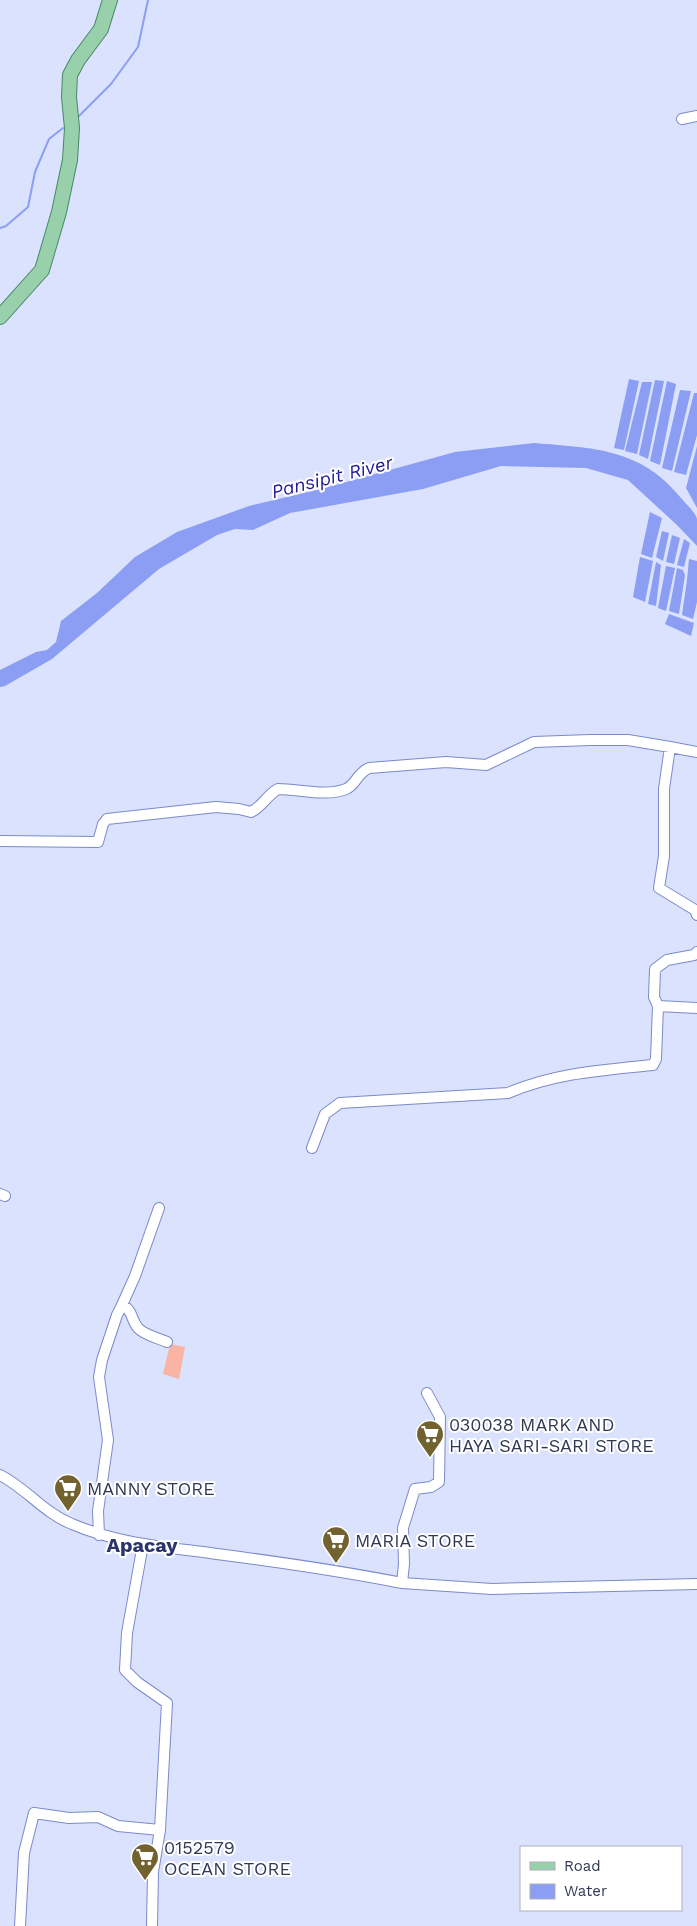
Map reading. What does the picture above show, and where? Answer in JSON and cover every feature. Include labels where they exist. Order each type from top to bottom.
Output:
[{"type":"main road","points":[[0,317],[42,270],[59,212],[70,160],[70,75],[78,60],[101,29],[110,0]]},
{"type":"street","points":[[682,120],[697,116]]},
{"type":"street","points":[[0,841],[98,842],[103,824],[107,819],[216,807],[251,812],[258,809],[271,793],[278,789],[336,791],[348,788],[361,772],[369,768],[409,766],[431,762],[486,765],[534,742],[628,740],[697,752]]},
{"type":"street","points":[[670,747],[664,789],[664,856],[659,888],[695,910],[697,915]]},
{"type":"street","points":[[312,1148],[325,1114],[340,1103],[508,1094],[531,1083],[575,1073],[653,1065],[656,1059],[658,1006],[654,996],[655,969],[667,960],[694,955],[697,952]]},
{"type":"street","points":[[658,1006],[697,1008]]},
{"type":"street","points":[[100,1535],[98,1511],[108,1440],[99,1377],[102,1360],[116,1315],[135,1276],[159,1208]]},
{"type":"street","points":[[122,1305],[131,1312],[134,1323],[139,1330],[167,1342]]},
{"type":"street","points":[[402,1583],[404,1564],[403,1528],[415,1489],[431,1487],[438,1482],[440,1417],[427,1393]]},
{"type":"street","points":[[0,1475],[13,1482],[54,1515],[70,1524],[100,1535],[143,1544],[357,1574],[402,1583],[492,1589],[697,1584]]},
{"type":"street","points":[[143,1544],[127,1633],[125,1670],[137,1682],[167,1703],[160,1830],[153,1872],[152,1926]]},
{"type":"street","points":[[20,1926],[24,1852],[34,1813],[69,1818],[98,1817],[118,1826],[160,1830]]},
{"type":"shaded area","points":[[170,1344],[185,1347],[179,1379],[163,1374]]},
{"type":"water","points":[[629,379],[639,381],[624,450],[614,448]]},
{"type":"water","points":[[655,380],[664,381],[648,459],[639,455]]},
{"type":"water","points":[[667,381],[676,384],[660,465],[650,461]]},
{"type":"water","points":[[642,382],[652,382],[637,454],[625,451]]},
{"type":"water","points":[[680,390],[691,391],[672,471],[662,468]]},
{"type":"water","points":[[694,393],[697,393],[697,435],[686,475],[674,472]]},
{"type":"water","points":[[534,443],[596,449],[632,460],[649,469],[666,481],[695,514],[697,519],[697,546],[628,480],[586,468],[501,466],[423,489],[290,513],[253,530],[235,529],[217,535],[159,569],[52,659],[0,687],[0,670],[36,652],[47,650],[56,642],[61,621],[97,593],[135,557],[177,532],[249,506],[321,489],[455,452]]},
{"type":"water","points":[[697,446],[697,508],[686,488]]},
{"type":"water","points":[[650,512],[662,518],[652,558],[641,554]]},
{"type":"water","points":[[662,531],[669,533],[663,561],[656,557]]},
{"type":"water","points":[[672,535],[680,538],[674,564],[666,562]]},
{"type":"water","points":[[684,539],[690,543],[684,567],[677,565]]},
{"type":"water","points":[[640,557],[653,561],[645,602],[633,597]]},
{"type":"water","points":[[689,559],[697,561],[697,602],[693,619],[682,615]]},
{"type":"water","points":[[656,562],[661,565],[656,606],[648,604]]},
{"type":"water","points":[[666,566],[675,568],[666,611],[658,608]]},
{"type":"water","points":[[677,568],[683,570],[685,575],[679,614],[669,611]]},
{"type":"water","points":[[669,614],[694,623],[691,636],[665,624]]},
{"type":"waterway","points":[[78,117],[111,84],[138,47],[148,0]]},
{"type":"waterway","points":[[0,228],[6,226],[28,207],[35,172],[49,139],[63,128]]},
{"type":"place","name":"030038 MARK AND HAYA SARI-SARI STORE","points":[[430,1458]]},
{"type":"place","name":"MANNY STORE","points":[[68,1512]]},
{"type":"place","name":"MARIA STORE","points":[[336,1564]]},
{"type":"place","name":"0152579 OCEAN STORE","points":[[145,1881]]},
{"type":"district","name":"Apacay","points":[[142,1545]]},
{"type":"water label","name":"Pansipit River","points":[[332,477]]}]
